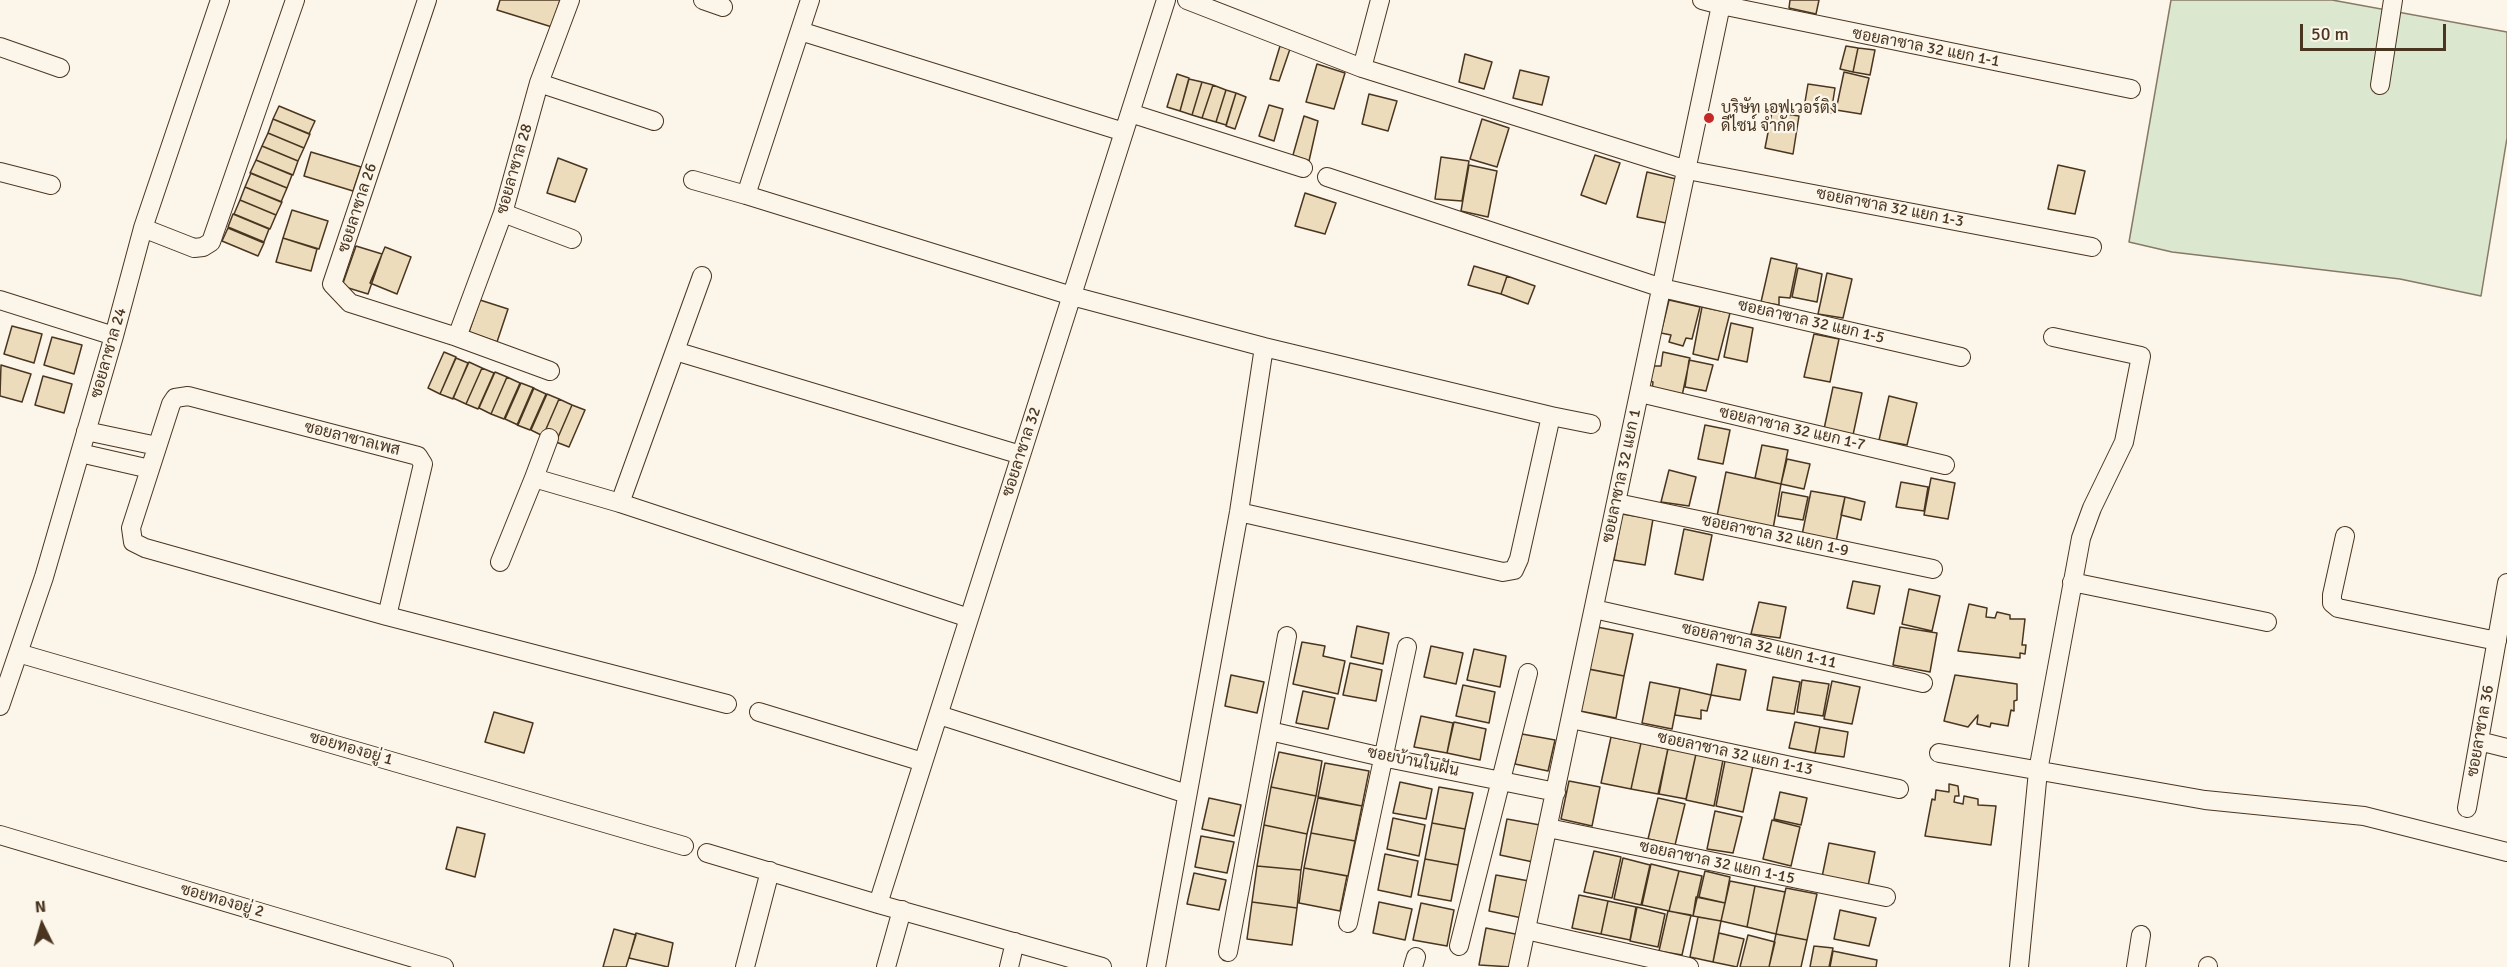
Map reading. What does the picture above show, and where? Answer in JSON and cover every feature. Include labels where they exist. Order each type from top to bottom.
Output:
[{"type":"street","name":"ซอยลาซาล 24","points":[[0,706],[44,577],[143,228],[220,0]]},
{"type":"street","points":[[143,228],[194,248],[203,248],[211,242],[295,0]]},
{"type":"street","name":"ซอยลาซาล 26","points":[[427,0],[332,284],[350,303],[457,337]]},
{"type":"street","name":"ซอยลาซาล 28","points":[[457,337],[503,213],[539,83],[570,0]]},
{"type":"street","points":[[703,0],[723,7]]},
{"type":"street","points":[[746,195],[810,0]]},
{"type":"street","name":"ซอยลาซาล 32","points":[[878,904],[1166,0]]},
{"type":"street","name":"ซอยลาซาล 32 แยก 1-3","points":[[1187,0],[1362,68],[1687,170],[2092,247]]},
{"type":"street","points":[[1362,68],[1380,0]]},
{"type":"street","points":[[1702,0],[1721,5]]},
{"type":"street","points":[[2380,85],[2393,0]]},
{"type":"street","name":"ซอยลาซาล 32 แยก 1-1","points":[[1721,5],[1763,7],[2131,89]]},
{"type":"street","name":"ซอยลาซาล 32 แยก 1","points":[[1518,967],[1721,5]]},
{"type":"street","points":[[800,31],[1124,132]]},
{"type":"street","points":[[0,47],[60,68]]},
{"type":"street","points":[[539,83],[654,122]]},
{"type":"street","points":[[1130,113],[1303,168]]},
{"type":"street","points":[[0,172],[51,184]]},
{"type":"street","name":"ซอยลาซาล 32 แยก 1-5","points":[[1327,177],[1662,288],[1961,357]]},
{"type":"street","points":[[693,180],[1072,296],[1264,347],[1591,424]]},
{"type":"street","points":[[503,213],[572,239]]},
{"type":"street","points":[[620,503],[702,276]]},
{"type":"street","points":[[0,300],[114,336]]},
{"type":"street","points":[[457,337],[550,371]]},
{"type":"street","points":[[2019,967],[2038,771],[2072,582],[2085,524],[2124,442],[2141,356],[2053,337]]},
{"type":"street","points":[[1156,967],[1239,512],[1264,347]]},
{"type":"street","points":[[675,351],[1021,455]]},
{"type":"street","name":"ซอยลาซาล 32 แยก 1-7","points":[[1640,393],[1945,465]]},
{"type":"street","name":"ซอยลาซาลเพส","points":[[387,616],[423,465],[418,456],[188,396],[175,398],[171,404],[131,528],[133,542],[145,548],[387,616],[727,704]]},
{"type":"street","points":[[1239,512],[1503,572],[1514,570],[1519,559],[1551,416]]},
{"type":"street","points":[[86,431],[158,446]]},
{"type":"street","points":[[500,562],[549,438]]},
{"type":"street","points":[[80,453],[150,469]]},
{"type":"street","points":[[534,478],[620,503],[969,618]]},
{"type":"street","name":"ซอยลาซาล 32 แยก 1-9","points":[[1617,503],[1933,569]]},
{"type":"street","points":[[2345,536],[2332,595],[2332,603],[2338,608],[2497,641]]},
{"type":"street","points":[[2072,582],[2266,622]]},
{"type":"street","name":"ซอยลาซาล 36","points":[[2467,808],[2507,583]]},
{"type":"street","name":"ซอยลาซาล 32 แยก 1-11","points":[[1594,609],[1923,682]]},
{"type":"street","points":[[1228,952],[1287,636]]},
{"type":"street","points":[[1348,923],[1407,646]]},
{"type":"street","name":"ซอยทองอยู่ 1","points":[[18,653],[684,846]]},
{"type":"street","points":[[1459,946],[1528,673]]},
{"type":"street","points":[[759,712],[923,762]]},
{"type":"street","points":[[939,715],[1187,795]]},
{"type":"street","name":"ซอยลาซาล 32 แยก 1-13","points":[[1571,719],[1899,789]]},
{"type":"street","name":"ซอยบ้านในฝัน","points":[[1270,730],[1556,792]]},
{"type":"street","points":[[2479,741],[2507,748]]},
{"type":"street","points":[[1939,753],[2205,800],[2364,816],[2507,852]]},
{"type":"street","name":"ซอยลาซาล 32 แยก 1-15","points":[[1548,828],[1886,897]]},
{"type":"street","name":"ซอยทองอยู่ 2","points":[[0,836],[444,967]]},
{"type":"street","points":[[707,853],[1102,967]]},
{"type":"street","points":[[745,967],[770,871]]},
{"type":"street","points":[[886,967],[902,910]]},
{"type":"street","points":[[1526,930],[1689,967]]},
{"type":"street","points":[[2136,967],[2141,935]]},
{"type":"street","points":[[1009,967],[1015,942]]},
{"type":"green space","points":[[2171,0],[2332,0],[2507,32],[2507,138],[2481,296],[2400,279],[2172,252],[2129,242]]},
{"type":"building","points":[[500,0],[560,0],[552,27],[497,10]]},
{"type":"building","points":[[1790,0],[1819,0],[1816,14],[1789,8]]},
{"type":"building","points":[[1280,46],[1290,49],[1279,81],[1270,79]]},
{"type":"building","points":[[1846,46],[1858,48],[1853,72],[1840,69]]},
{"type":"building","points":[[1858,48],[1875,50],[1870,75],[1853,72]]},
{"type":"building","points":[[1465,54],[1492,62],[1484,89],[1459,82]]},
{"type":"building","points":[[1317,64],[1345,73],[1334,109],[1306,102]]},
{"type":"building","points":[[1520,70],[1549,77],[1542,105],[1513,98]]},
{"type":"building","points":[[1844,72],[1869,78],[1861,114],[1836,110]]},
{"type":"building","points":[[1177,74],[1189,78],[1180,111],[1167,107]]},
{"type":"building","points":[[1189,79],[1202,82],[1192,115],[1180,111]]},
{"type":"building","points":[[1202,82],[1213,85],[1202,118],[1192,115]]},
{"type":"building","points":[[1808,84],[1835,88],[1831,113],[1804,108]]},
{"type":"building","points":[[1213,85],[1226,90],[1216,122],[1202,118]]},
{"type":"building","points":[[1226,90],[1236,93],[1226,125],[1216,122]]},
{"type":"building","points":[[1236,93],[1246,97],[1235,129],[1226,126]]},
{"type":"building","points":[[1369,94],[1397,101],[1388,131],[1362,124]]},
{"type":"building","points":[[1269,105],[1283,109],[1274,141],[1259,136]]},
{"type":"building","points":[[279,106],[315,121],[309,134],[273,119]]},
{"type":"building","points":[[1772,112],[1799,116],[1793,154],[1765,148]]},
{"type":"building","points":[[1304,116],[1318,121],[1309,161],[1293,155]]},
{"type":"building","points":[[273,119],[310,134],[304,148],[268,133]]},
{"type":"building","points":[[1482,119],[1509,128],[1497,167],[1470,159]]},
{"type":"building","points":[[268,133],[304,148],[298,161],[262,146]]},
{"type":"building","points":[[262,146],[298,161],[293,175],[256,160]]},
{"type":"building","points":[[311,152],[361,167],[353,191],[304,176]]},
{"type":"building","points":[[1595,155],[1620,163],[1606,204],[1581,195]]},
{"type":"building","points":[[1441,157],[1469,161],[1462,201],[1435,199]]},
{"type":"building","points":[[558,158],[587,169],[575,202],[547,193]]},
{"type":"building","points":[[256,160],[292,175],[287,188],[250,173]]},
{"type":"building","points":[[1469,165],[1497,171],[1488,217],[1461,211]]},
{"type":"building","points":[[2058,165],[2085,171],[2075,214],[2048,209]]},
{"type":"building","points":[[1647,172],[1676,179],[1666,223],[1637,217]]},
{"type":"building","points":[[251,173],[287,188],[281,202],[245,187]]},
{"type":"building","points":[[245,187],[282,202],[276,215],[240,200]]},
{"type":"building","points":[[1305,193],[1336,203],[1325,234],[1295,226]]},
{"type":"building","points":[[240,200],[276,215],[270,229],[234,214]]},
{"type":"building","points":[[292,210],[328,221],[319,249],[283,238]]},
{"type":"building","points":[[233,214],[269,229],[264,242],[228,227]]},
{"type":"building","points":[[228,228],[264,243],[258,256],[222,241]]},
{"type":"building","points":[[283,238],[317,249],[311,271],[276,262]]},
{"type":"building","points":[[356,246],[382,254],[368,294],[342,286]]},
{"type":"building","points":[[385,247],[411,257],[397,294],[370,283]]},
{"type":"building","points":[[1771,258],[1797,264],[1790,298],[1779,297],[1779,305],[1761,302]]},
{"type":"building","points":[[1474,266],[1507,276],[1501,294],[1468,285]]},
{"type":"building","points":[[1798,268],[1822,274],[1817,302],[1792,297]]},
{"type":"building","points":[[1827,273],[1852,279],[1843,318],[1818,314]]},
{"type":"building","points":[[1507,276],[1535,286],[1528,304],[1501,294]]},
{"type":"building","points":[[480,300],[508,309],[497,342],[469,332]]},
{"type":"building","points":[[1669,300],[1700,307],[1692,339],[1686,338],[1683,346],[1669,342],[1671,335],[1661,333]]},
{"type":"building","points":[[1702,307],[1730,313],[1718,360],[1693,354]]},
{"type":"building","points":[[1731,323],[1753,328],[1747,362],[1724,357]]},
{"type":"building","points":[[12,326],[42,334],[34,363],[4,354]]},
{"type":"building","points":[[1814,334],[1839,339],[1830,382],[1804,377]]},
{"type":"building","points":[[52,337],[82,345],[74,374],[44,365]]},
{"type":"building","points":[[444,352],[456,357],[440,394],[428,388]]},
{"type":"building","points":[[1663,352],[1690,358],[1682,396],[1652,390],[1653,382],[1650,381],[1654,366],[1661,366]]},
{"type":"building","points":[[456,358],[468,363],[453,399],[440,394]]},
{"type":"building","points":[[1689,360],[1713,365],[1706,391],[1685,387]]},
{"type":"building","points":[[469,362],[482,368],[466,404],[453,398]]},
{"type":"building","points":[[1,365],[31,374],[22,402],[0,396]]},
{"type":"building","points":[[482,368],[494,373],[478,409],[466,404]]},
{"type":"building","points":[[495,372],[507,377],[491,414],[479,408]]},
{"type":"building","points":[[43,376],[72,384],[64,413],[35,405]]},
{"type":"building","points":[[507,377],[520,383],[504,419],[491,414]]},
{"type":"building","points":[[521,383],[534,388],[518,425],[505,419]]},
{"type":"building","points":[[1833,387],[1862,393],[1853,435],[1824,429]]},
{"type":"building","points":[[533,388],[546,394],[530,430],[517,425]]},
{"type":"building","points":[[547,394],[559,399],[543,436],[531,430]]},
{"type":"building","points":[[1889,396],[1917,403],[1907,445],[1879,440]]},
{"type":"building","points":[[559,399],[572,405],[556,442],[543,436]]},
{"type":"building","points":[[572,405],[585,410],[569,447],[556,442]]},
{"type":"building","points":[[1705,425],[1730,430],[1723,464],[1698,459]]},
{"type":"building","points":[[1762,445],[1788,450],[1781,484],[1755,478]]},
{"type":"building","points":[[1787,459],[1810,464],[1804,489],[1781,484]]},
{"type":"building","points":[[1669,470],[1696,477],[1689,506],[1661,502]]},
{"type":"building","points":[[1726,472],[1781,484],[1773,529],[1717,516]]},
{"type":"building","points":[[1931,478],[1955,483],[1948,519],[1924,515]]},
{"type":"building","points":[[1901,482],[1928,487],[1924,511],[1896,507]]},
{"type":"building","points":[[1811,491],[1845,497],[1836,542],[1802,535]]},
{"type":"building","points":[[1782,492],[1808,497],[1803,520],[1778,516]]},
{"type":"building","points":[[1845,497],[1865,502],[1861,520],[1841,515]]},
{"type":"building","points":[[1622,514],[1653,519],[1645,565],[1614,560]]},
{"type":"building","points":[[1684,529],[1712,535],[1703,580],[1675,574]]},
{"type":"building","points":[[1853,581],[1880,586],[1874,614],[1847,608]]},
{"type":"building","points":[[1909,589],[1940,596],[1932,631],[1902,624]]},
{"type":"building","points":[[1759,602],[1786,607],[1780,638],[1751,634]]},
{"type":"building","points":[[1969,604],[1987,608],[1986,617],[1995,618],[1997,612],[2010,615],[2010,619],[2025,619],[2022,645],[2026,645],[2025,654],[2020,653],[2020,658],[1958,651]]},
{"type":"building","points":[[1357,626],[1389,633],[1383,664],[1351,657]]},
{"type":"building","points":[[1597,627],[1633,634],[1624,676],[1589,669]]},
{"type":"building","points":[[1900,627],[1937,633],[1930,672],[1893,665]]},
{"type":"building","points":[[1302,642],[1325,646],[1323,656],[1345,661],[1338,694],[1293,684]]},
{"type":"building","points":[[1431,646],[1463,653],[1456,684],[1424,677]]},
{"type":"building","points":[[1474,649],[1506,656],[1500,687],[1467,680]]},
{"type":"building","points":[[1350,663],[1382,670],[1376,701],[1343,695]]},
{"type":"building","points":[[1717,664],[1746,670],[1740,700],[1711,695]]},
{"type":"building","points":[[1588,669],[1624,676],[1616,718],[1580,711]]},
{"type":"building","points":[[1231,675],[1264,682],[1257,713],[1225,706]]},
{"type":"building","points":[[1955,675],[2017,684],[2017,700],[2014,701],[2014,711],[2011,710],[2008,726],[1991,723],[1990,727],[1977,724],[1978,715],[1968,727],[1944,721]]},
{"type":"building","points":[[1773,677],[1800,682],[1794,714],[1767,710]]},
{"type":"building","points":[[1802,680],[1829,684],[1823,716],[1797,712]]},
{"type":"building","points":[[1832,681],[1860,687],[1852,724],[1824,719]]},
{"type":"building","points":[[1650,682],[1680,688],[1672,729],[1642,723]]},
{"type":"building","points":[[1463,685],[1495,692],[1489,723],[1456,716]]},
{"type":"building","points":[[1680,688],[1711,695],[1707,711],[1701,710],[1701,719],[1675,715]]},
{"type":"building","points":[[1303,691],[1335,698],[1328,729],[1296,723]]},
{"type":"building","points":[[494,712],[533,723],[524,753],[485,742]]},
{"type":"building","points":[[1421,716],[1453,723],[1447,753],[1414,747]]},
{"type":"building","points":[[1454,722],[1486,729],[1480,760],[1447,753]]},
{"type":"building","points":[[1795,722],[1820,727],[1815,753],[1789,748]]},
{"type":"building","points":[[1820,727],[1848,732],[1844,757],[1815,753]]},
{"type":"building","points":[[1522,734],[1555,740],[1548,771],[1515,764]]},
{"type":"building","points":[[1611,737],[1641,743],[1631,789],[1601,783]]},
{"type":"building","points":[[1641,743],[1668,749],[1658,794],[1631,789]]},
{"type":"building","points":[[1668,748],[1696,754],[1686,799],[1659,794]]},
{"type":"building","points":[[1279,752],[1322,761],[1316,796],[1271,787]]},
{"type":"building","points":[[1696,754],[1723,760],[1714,806],[1686,800]]},
{"type":"building","points":[[1725,761],[1753,766],[1743,812],[1716,806]]},
{"type":"building","points":[[1325,763],[1369,771],[1362,806],[1318,797]]},
{"type":"building","points":[[1569,781],[1600,787],[1592,826],[1561,819]]},
{"type":"building","points":[[1400,782],[1432,789],[1426,819],[1393,813]]},
{"type":"building","points":[[1949,784],[1958,786],[1959,796],[1955,796],[1954,802],[1963,804],[1964,796],[1978,799],[1978,805],[1996,806],[1991,845],[1925,836],[1936,790],[1949,792]]},
{"type":"building","points":[[1271,787],[1316,796],[1307,834],[1264,825]]},
{"type":"building","points":[[1439,787],[1473,793],[1465,829],[1432,823]]},
{"type":"building","points":[[1780,792],[1807,798],[1801,825],[1774,819]]},
{"type":"building","points":[[1209,798],[1241,805],[1234,836],[1202,829]]},
{"type":"building","points":[[1318,798],[1362,806],[1355,841],[1311,833]]},
{"type":"building","points":[[1658,798],[1685,804],[1675,845],[1648,839]]},
{"type":"building","points":[[1715,811],[1742,817],[1733,853],[1707,849]]},
{"type":"building","points":[[1393,818],[1425,825],[1419,856],[1387,849]]},
{"type":"building","points":[[1507,819],[1540,825],[1533,862],[1500,855]]},
{"type":"building","points":[[1772,820],[1800,827],[1791,866],[1763,859]]},
{"type":"building","points":[[1432,823],[1465,829],[1458,865],[1425,859]]},
{"type":"building","points":[[1264,825],[1307,834],[1301,870],[1257,866]]},
{"type":"building","points":[[457,827],[485,834],[475,877],[446,869]]},
{"type":"building","points":[[1311,833],[1355,841],[1348,876],[1304,868]]},
{"type":"building","points":[[1201,836],[1234,842],[1227,873],[1195,867]]},
{"type":"building","points":[[1829,843],[1875,852],[1868,886],[1822,877]]},
{"type":"building","points":[[1594,851],[1621,857],[1612,898],[1584,892]]},
{"type":"building","points":[[1385,854],[1418,861],[1411,897],[1378,890]]},
{"type":"building","points":[[1623,858],[1650,865],[1641,905],[1614,899]]},
{"type":"building","points":[[1425,859],[1458,865],[1451,901],[1418,895]]},
{"type":"building","points":[[1651,864],[1679,871],[1669,911],[1642,905]]},
{"type":"building","points":[[1257,866],[1301,870],[1297,908],[1252,902]]},
{"type":"building","points":[[1304,868],[1347,876],[1340,911],[1299,903]]},
{"type":"building","points":[[1679,871],[1702,876],[1693,916],[1669,911]]},
{"type":"building","points":[[1705,871],[1730,877],[1725,903],[1699,897]]},
{"type":"building","points":[[1194,873],[1226,880],[1219,910],[1187,904]]},
{"type":"building","points":[[1496,875],[1529,881],[1522,918],[1489,911]]},
{"type":"building","points":[[1730,881],[1755,886],[1747,927],[1721,921]]},
{"type":"building","points":[[1755,886],[1785,892],[1776,934],[1747,927]]},
{"type":"building","points":[[1786,888],[1817,894],[1807,940],[1776,934]]},
{"type":"building","points":[[1579,895],[1608,901],[1601,934],[1572,928]]},
{"type":"building","points":[[1696,897],[1725,903],[1721,921],[1693,916]]},
{"type":"building","points":[[1608,901],[1636,907],[1630,940],[1601,934]]},
{"type":"building","points":[[1252,902],[1297,908],[1292,945],[1247,939]]},
{"type":"building","points":[[1379,902],[1412,909],[1405,940],[1373,933]]},
{"type":"building","points":[[1421,903],[1454,910],[1447,946],[1413,940]]},
{"type":"building","points":[[1637,907],[1665,914],[1658,947],[1630,941]]},
{"type":"building","points":[[1840,910],[1876,918],[1869,946],[1834,939]]},
{"type":"building","points":[[1668,911],[1691,915],[1682,955],[1659,951]]},
{"type":"building","points":[[1698,917],[1721,921],[1713,962],[1690,957]]},
{"type":"building","points":[[1486,928],[1520,935],[1513,967],[1479,965]]},
{"type":"building","points":[[614,929],[636,935],[626,967],[603,967]]},
{"type":"building","points":[[636,933],[673,943],[668,967],[629,958]]},
{"type":"building","points":[[1719,933],[1744,939],[1737,967],[1713,962]]},
{"type":"building","points":[[1776,934],[1807,940],[1801,967],[1769,967]]},
{"type":"building","points":[[1748,935],[1775,942],[1769,967],[1740,967]]},
{"type":"building","points":[[1814,946],[1833,948],[1829,967],[1810,967]]},
{"type":"building","points":[[1833,951],[1877,960],[1876,967],[1830,967]]},
{"type":"place","name":"บริษัท เอฟเวอร์ติง ดีไซน์ จำกัด","points":[[1709,118]]}]
